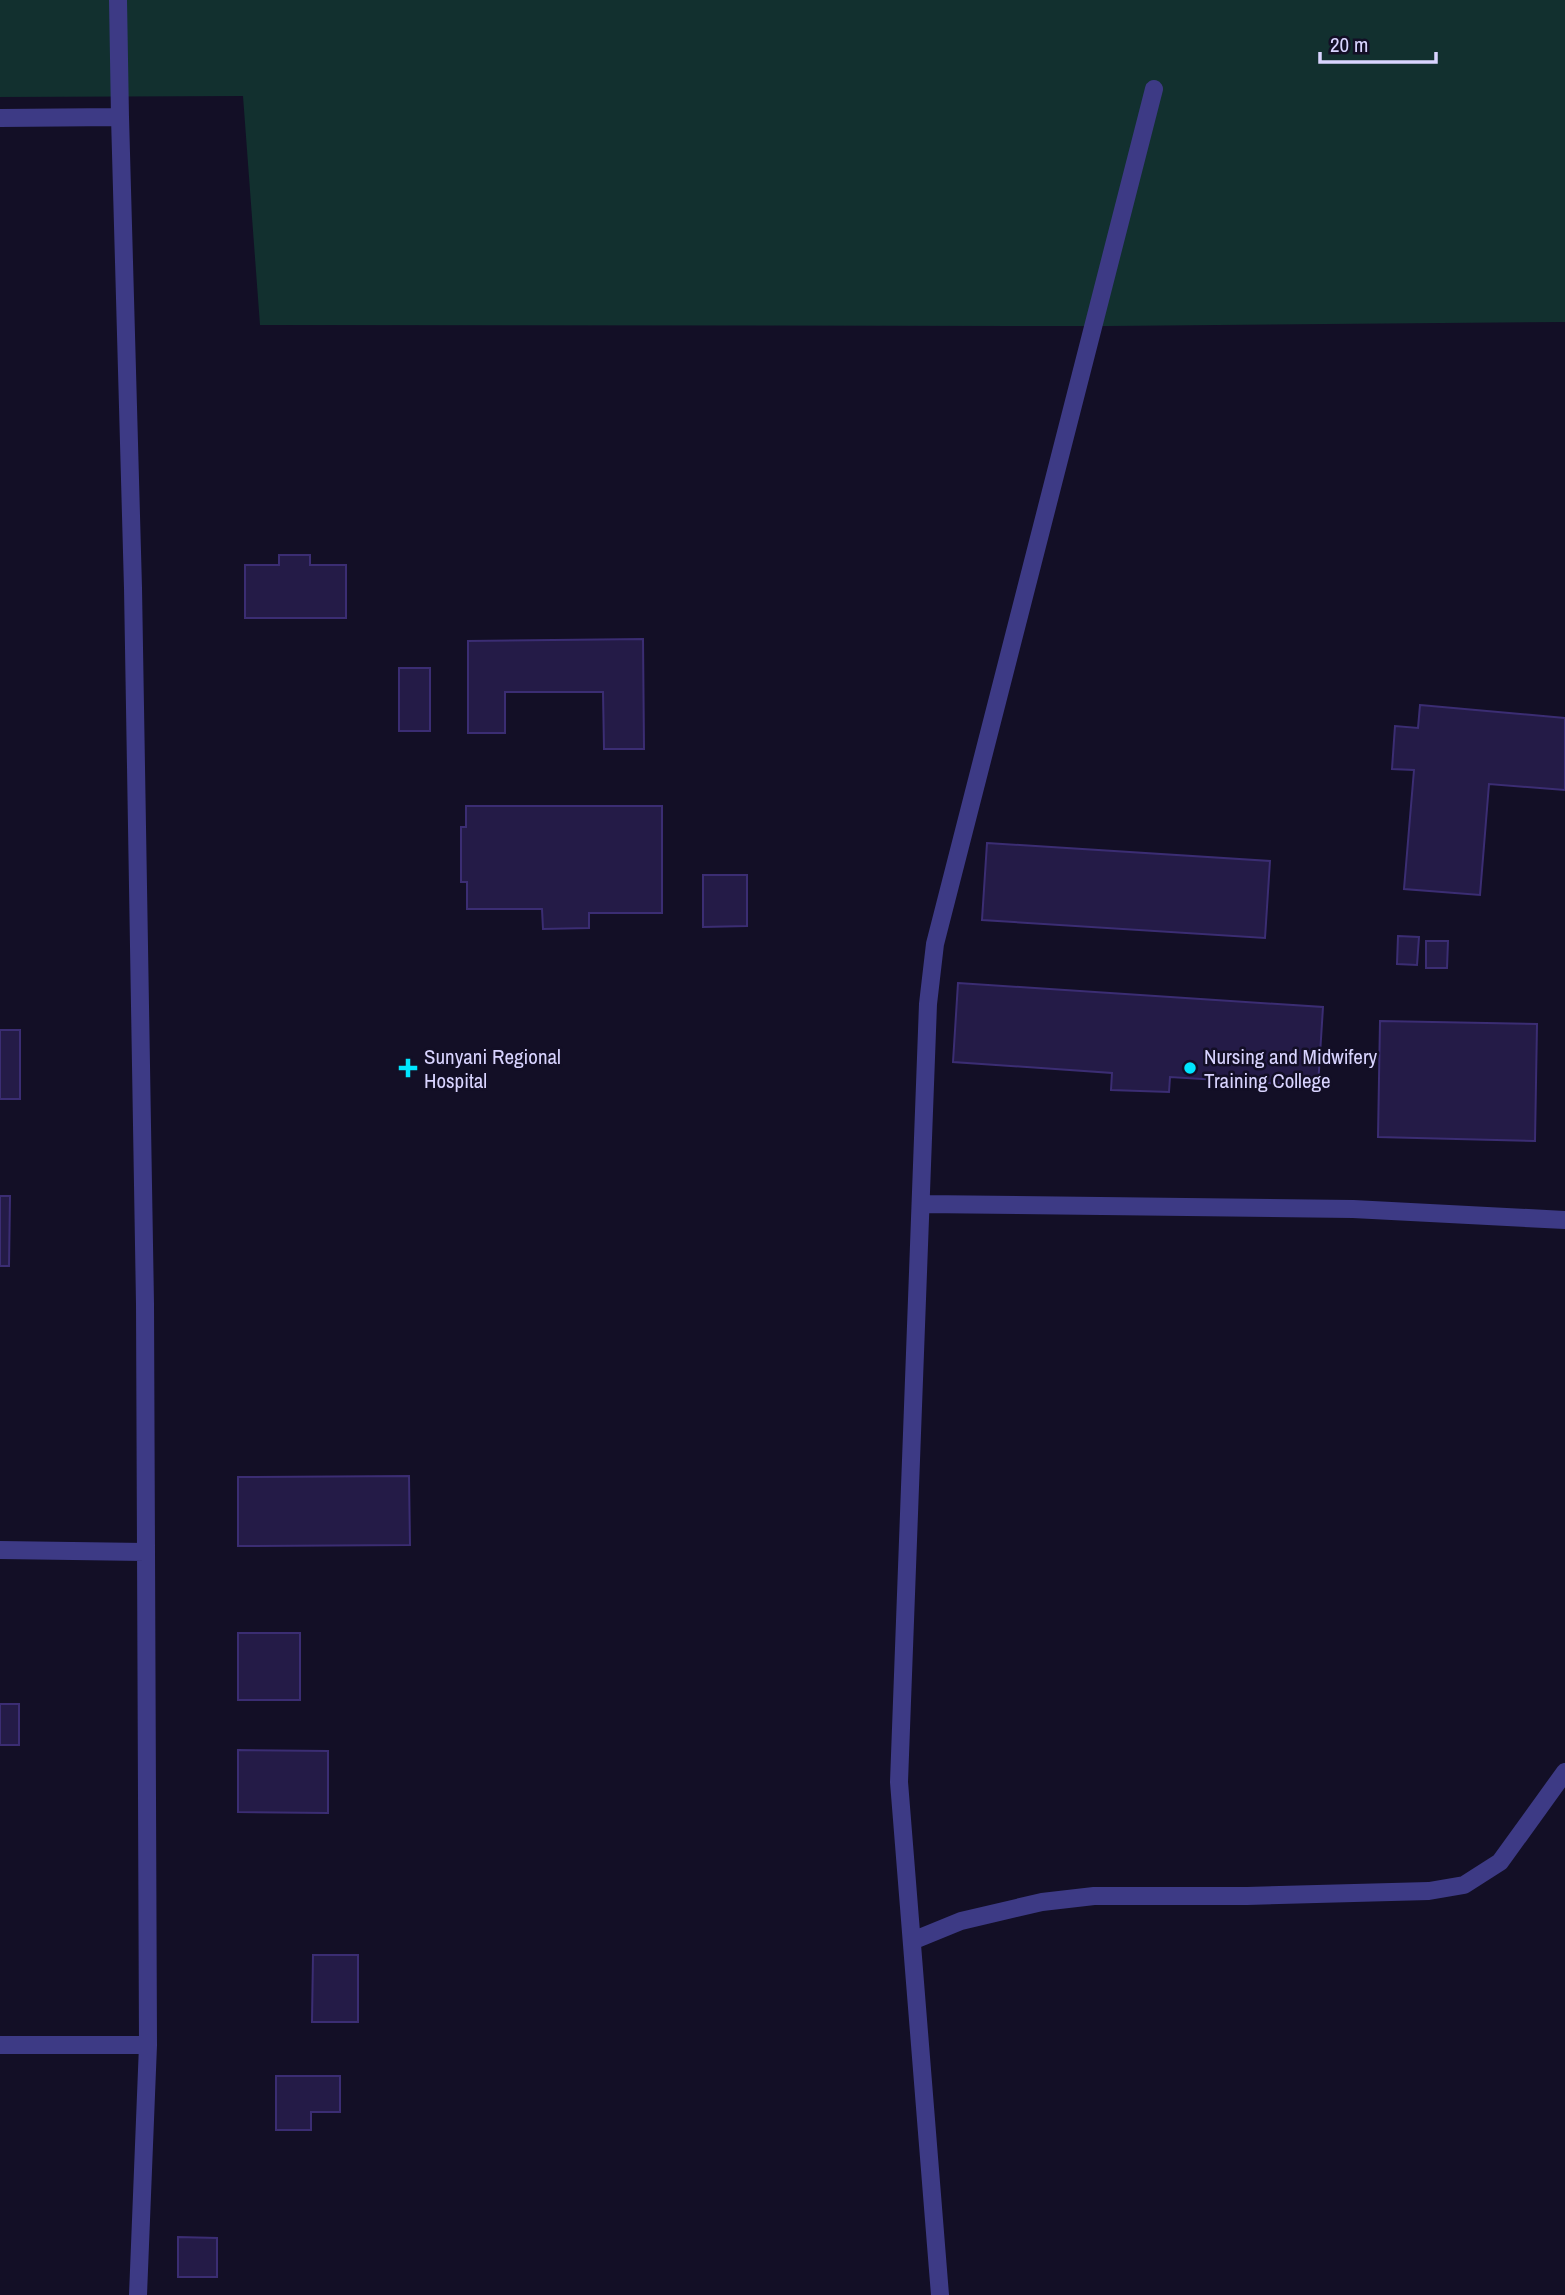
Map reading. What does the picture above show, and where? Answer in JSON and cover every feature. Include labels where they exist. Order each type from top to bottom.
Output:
[{"type":"street","points":[[118,0],[133,601],[145,1304],[148,2045],[138,2295]]},
{"type":"street","points":[[940,2295],[899,1782],[928,1004],[935,944],[1154,89]]},
{"type":"street","points":[[0,118],[120,117]]},
{"type":"street","points":[[922,1204],[1353,1209],[1565,1220]]},
{"type":"street","points":[[0,1550],[145,1552]]},
{"type":"street","points":[[912,1941],[961,1921],[995,1912],[1042,1902],[1094,1896],[1247,1896],[1429,1891],[1465,1885],[1500,1863],[1565,1772]]},
{"type":"street","points":[[0,2045],[148,2045]]},
{"type":"green space","points":[[0,0],[1565,0],[1565,322],[1109,326],[260,325],[243,96],[0,97]]},
{"type":"building","points":[[279,555],[310,555],[310,565],[346,565],[346,618],[245,618],[245,565],[279,565]]},
{"type":"building","points":[[643,639],[644,749],[604,749],[603,692],[505,692],[505,733],[468,733],[468,641]]},
{"type":"building","points":[[399,668],[430,668],[430,731],[399,731]]},
{"type":"building","points":[[1420,705],[1565,718],[1565,790],[1489,784],[1480,895],[1404,889],[1414,770],[1392,769],[1395,726],[1418,728]]},
{"type":"building","points":[[466,806],[662,806],[662,913],[589,913],[589,928],[543,929],[542,909],[467,909],[467,882],[461,882],[461,827],[466,827]]},
{"type":"building","points":[[987,843],[1270,861],[1265,938],[982,920]]},
{"type":"building","points":[[703,875],[747,875],[747,926],[703,927]]},
{"type":"building","points":[[1398,936],[1419,937],[1417,965],[1397,964]]},
{"type":"building","points":[[1426,941],[1448,941],[1447,968],[1426,968]]},
{"type":"building","points":[[958,983],[1323,1007],[1318,1086],[1170,1077],[1169,1092],[1111,1090],[1112,1073],[953,1062]]},
{"type":"building","points":[[1380,1021],[1537,1024],[1535,1141],[1378,1137]]},
{"type":"building","points":[[0,1030],[20,1030],[20,1099],[0,1099]]},
{"type":"building","points":[[0,1196],[10,1196],[9,1266],[0,1266]]},
{"type":"building","points":[[409,1476],[410,1545],[238,1546],[238,1477]]},
{"type":"building","points":[[238,1633],[300,1633],[300,1700],[238,1700]]},
{"type":"building","points":[[0,1704],[19,1704],[19,1745],[0,1745]]},
{"type":"building","points":[[238,1750],[328,1751],[328,1813],[238,1812]]},
{"type":"building","points":[[313,1955],[358,1955],[358,2022],[312,2022]]},
{"type":"building","points":[[276,2076],[340,2076],[340,2112],[311,2112],[311,2130],[276,2130]]},
{"type":"building","points":[[178,2237],[217,2238],[217,2277],[178,2277]]},
{"type":"place","name":"Sunyani Regional Hospital","points":[[408,1068]]},
{"type":"place","name":"Nursing and Midwifery Training College","points":[[1190,1068]]}]
